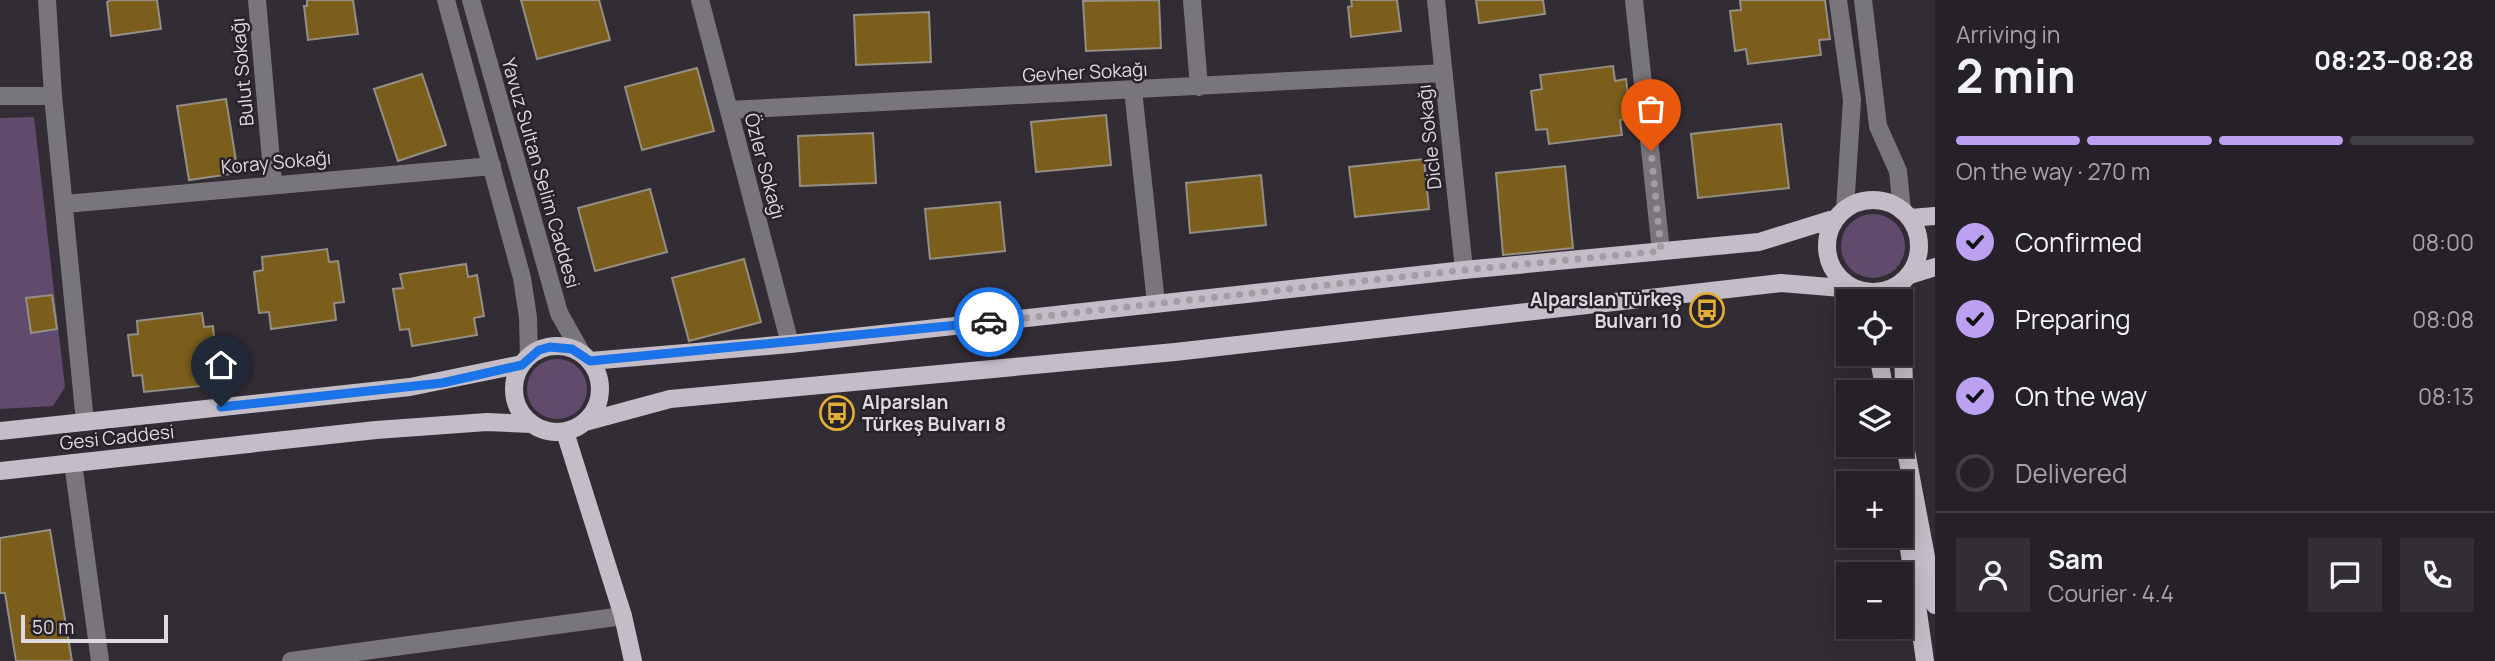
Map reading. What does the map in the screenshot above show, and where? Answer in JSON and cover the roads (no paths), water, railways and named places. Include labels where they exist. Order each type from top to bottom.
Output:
[{"type":"main road","points":[[1836,290],[1781,283],[1175,352],[670,399],[585,422],[565,432],[542,430],[532,424],[524,417],[514,397],[514,386],[525,360],[550,347],[561,346],[586,357],[790,344],[1464,270],[1759,242],[1840,213],[1867,200],[1880,200],[1906,214],[1935,216]]},
{"type":"main road","points":[[1840,213],[1827,240],[1829,264],[1836,274],[1856,289]]},
{"type":"main road","points":[[1906,214],[1919,241],[1919,253],[1905,279],[1906,451],[1935,605]]},
{"type":"main road","points":[[1891,289],[1905,279],[1935,267]]},
{"type":"main road","points":[[585,422],[593,414],[600,393],[600,381],[586,357]]},
{"type":"main road","name":"Gesi Caddesi","points":[[0,431],[410,387],[525,360]]},
{"type":"main road","name":"Gesi Caddesi","points":[[0,471],[376,430],[487,422],[532,424]]},
{"type":"main road","points":[[565,432],[623,616],[633,661]]},
{"type":"main road","points":[[1909,548],[1924,661]]},
{"type":"street","points":[[47,0],[52,96],[85,422]]},
{"type":"street","name":"Bulut Sokağı","points":[[257,0],[272,183]]},
{"type":"street","points":[[446,0],[522,278],[528,317],[525,360]]},
{"type":"street","name":"Yavuz Sultan Selim Caddesi","points":[[471,0],[559,313],[586,357]]},
{"type":"street","name":"Özler Sokağı","points":[[700,0],[790,344]]},
{"type":"street","points":[[1192,0],[1199,87]]},
{"type":"street","name":"Dicle Sokağı","points":[[1436,0],[1464,270]]},
{"type":"street","points":[[1634,0],[1661,251]]},
{"type":"street","points":[[1838,0],[1852,100],[1840,213]]},
{"type":"street","points":[[1863,0],[1878,126],[1898,171],[1906,214]]},
{"type":"street","name":"Gevher Sokağı","points":[[729,110],[1444,74]]},
{"type":"street","points":[[1133,90],[1156,303]]},
{"type":"street","points":[[0,96],[52,96]]},
{"type":"street","name":"Koray Sokağı","points":[[65,204],[272,183],[492,166]]},
{"type":"street","points":[[73,463],[100,661]]},
{"type":"street","points":[[291,661],[416,653],[623,616]]},
{"type":"place","name":"Alparslan Türkeş Bulvarı 10","points":[[1707,310]]},
{"type":"place","name":"Alparslan Türkeş Bulvarı 8","points":[[837,413]]}]
